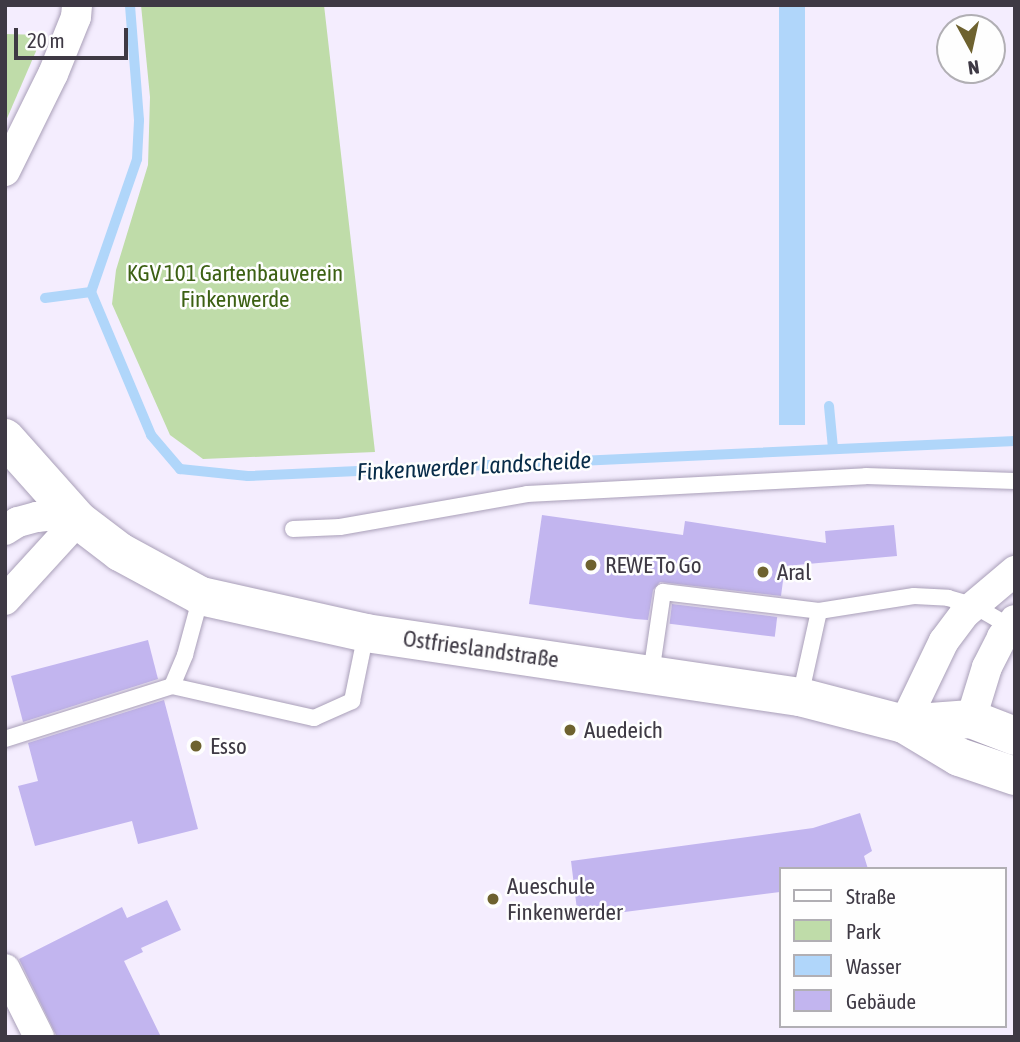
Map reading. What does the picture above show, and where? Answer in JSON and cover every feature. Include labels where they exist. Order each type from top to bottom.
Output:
[{"type":"street","points":[[5,171],[47,86],[76,17],[77,5]]},
{"type":"street","name":"Ostfrieslandstraße","points":[[5,438],[78,520],[120,552],[201,596],[366,633],[800,697],[904,724],[959,757],[1015,776]]},
{"type":"street","points":[[5,530],[18,522],[37,517],[55,515],[78,520]]},
{"type":"street","points":[[5,600],[78,520]]},
{"type":"street","points":[[904,724],[937,653],[973,605],[1015,571]]},
{"type":"street","points":[[971,719],[987,667],[1012,623]]},
{"type":"street","name":"Ostfrieslandstraße","points":[[904,724],[971,719],[1015,736]]},
{"type":"street","points":[[5,969],[39,1037]]},
{"type":"lane","points":[[293,529],[340,527],[527,494],[866,476],[1015,481]]},
{"type":"lane","points":[[651,674],[663,592],[819,611],[915,596],[948,598],[973,605],[1012,623]]},
{"type":"lane","points":[[172,686],[186,655],[201,596]]},
{"type":"lane","points":[[800,697],[819,611]]},
{"type":"lane","points":[[5,739],[172,686],[314,718],[352,701],[366,633]]},
{"type":"green space","name":"KGV 101 Gartenbauverein Finkenwerde","points":[[141,5],[324,5],[375,452],[203,459],[170,435],[112,304],[116,270],[148,165],[150,97]]},
{"type":"green space","points":[[5,34],[43,35],[5,123]]},
{"type":"water","points":[[779,5],[805,5],[805,425],[779,425]]},
{"type":"building","points":[[542,515],[683,535],[685,521],[826,543],[825,531],[894,525],[897,556],[785,566],[781,596],[660,582],[653,590],[648,620],[635,619],[529,604]]},
{"type":"building","points":[[672,604],[777,617],[775,637],[670,624]]},
{"type":"building","points":[[148,640],[158,679],[23,722],[11,676]]},
{"type":"building","points":[[164,700],[198,829],[138,844],[132,821],[35,846],[18,786],[38,781],[28,743]]},
{"type":"building","points":[[860,813],[872,851],[864,856],[867,867],[778,867],[778,892],[578,918],[571,861],[813,828]]},
{"type":"building","points":[[167,900],[181,930],[141,948],[143,952],[124,961],[161,1037],[57,1037],[19,959],[122,907],[127,918]]},
{"type":"waterway","points":[[91,292],[137,159],[139,120],[130,5]]},
{"type":"waterway","name":"Finkenwerder Landscheide","points":[[45,298],[91,292],[151,435],[180,469],[248,476],[1015,441]]},
{"type":"waterway","points":[[829,406],[833,448]]},
{"type":"place","name":"REWE To Go","points":[[591,565]]},
{"type":"place","name":"Aral","points":[[763,572]]},
{"type":"place","name":"Auedeich","points":[[570,730]]},
{"type":"place","name":"Esso","points":[[196,746]]},
{"type":"place","name":"Aueschule Finkenwerder","points":[[493,899]]}]
